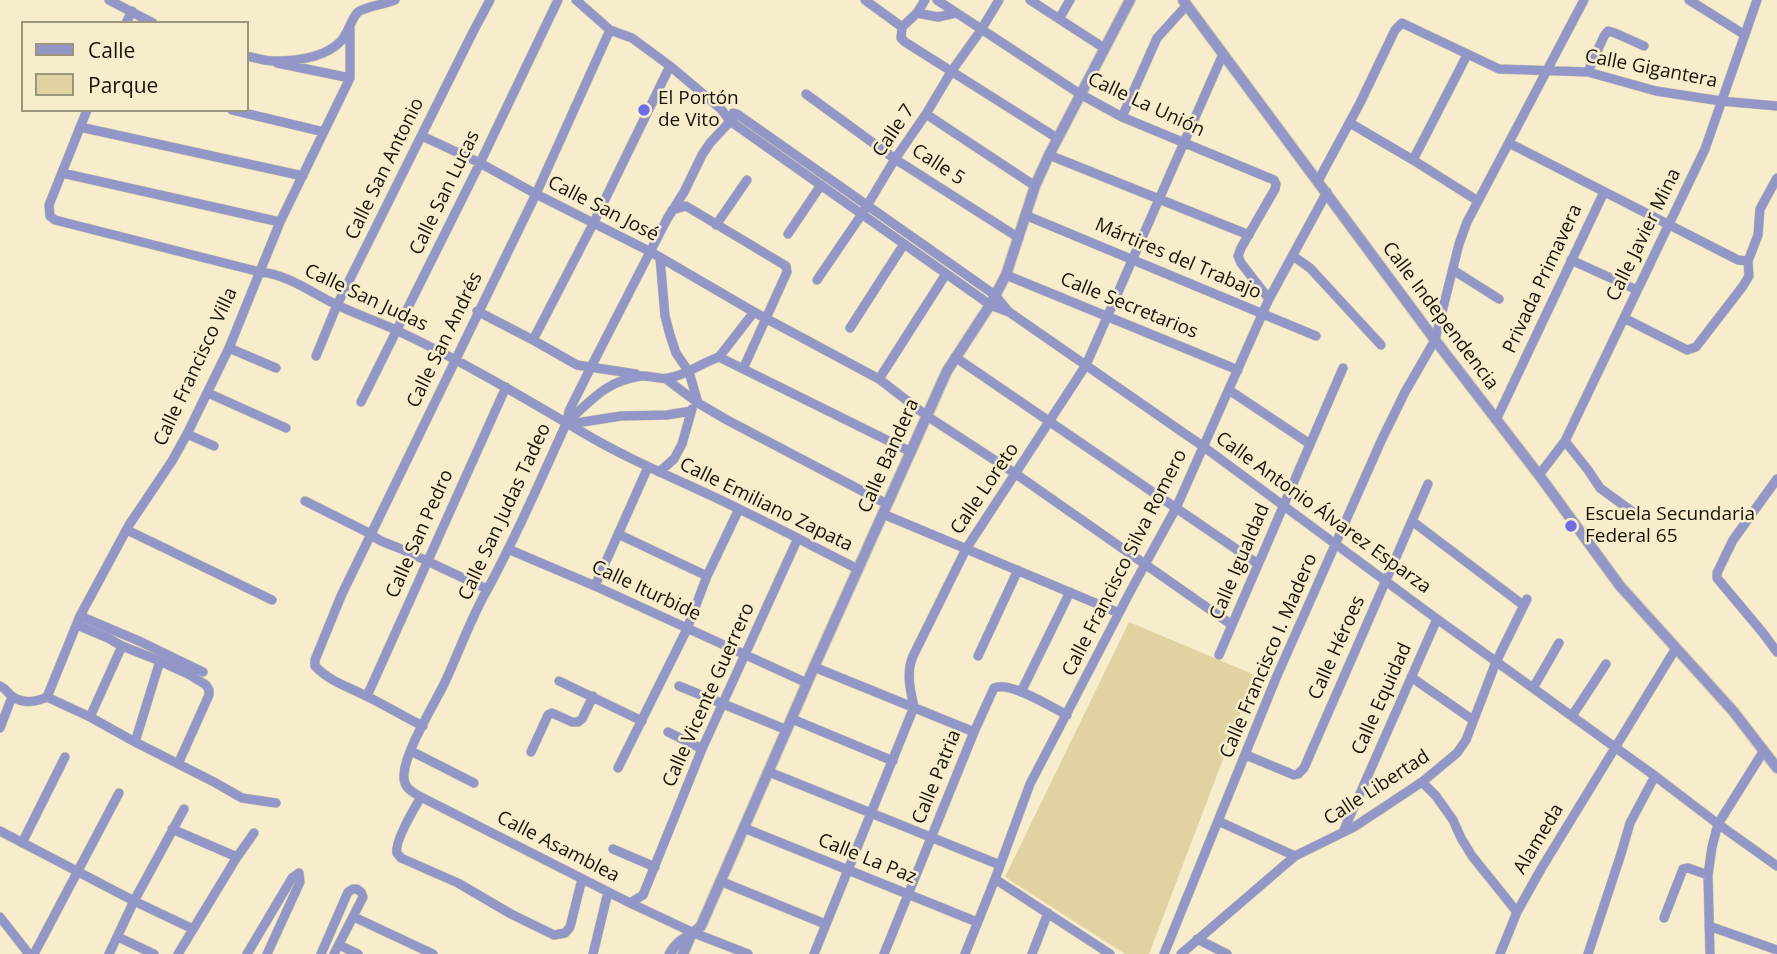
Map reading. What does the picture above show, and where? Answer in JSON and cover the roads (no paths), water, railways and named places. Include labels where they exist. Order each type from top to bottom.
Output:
[{"type":"street","points":[[109,0],[150,21]]},
{"type":"street","points":[[272,61],[308,58],[331,50],[350,29],[363,4],[395,0]]},
{"type":"street","name":"Calle San Antonio","points":[[316,356],[337,304],[490,0]]},
{"type":"street","name":"Calle San Lucas","points":[[361,402],[558,0]]},
{"type":"street","name":"Calle Antonio Álvarez Esparza","points":[[576,0],[610,30],[632,38],[721,109],[867,205],[1009,312],[1204,447],[1615,747]]},
{"type":"street","points":[[865,0],[902,27]]},
{"type":"street","points":[[925,0],[917,13],[902,27],[901,38],[1057,138]]},
{"type":"street","name":"Calle La Unión","points":[[937,0],[1080,94],[1122,117],[1270,178],[1276,184],[1275,189],[1249,235]]},
{"type":"street","name":"Calle 7","points":[[817,281],[999,0]]},
{"type":"street","points":[[1030,0],[1104,48]]},
{"type":"street","points":[[1059,19],[1070,0]]},
{"type":"street","name":"Calle Bandera","points":[[692,934],[701,926],[947,371],[1006,275],[1035,186],[1057,138],[1130,0]]},
{"type":"street","name":"Calle Francisco I. Madero","points":[[1164,954],[1276,678],[1335,544],[1405,392],[1435,340],[1467,222],[1584,0]]},
{"type":"street","points":[[1689,0],[1745,36]]},
{"type":"street","name":"Calle Javier Mina","points":[[1539,475],[1565,441],[1705,149],[1758,0]]},
{"type":"street","points":[[1122,117],[1157,38],[1185,3]]},
{"type":"street","name":"Calle Independencia","points":[[1185,3],[1620,586],[1733,711],[1777,768]]},
{"type":"street","points":[[128,21],[132,11]]},
{"type":"street","points":[[917,13],[938,17],[956,13]]},
{"type":"street","name":"Calle Gigantera","points":[[1350,123],[1395,30],[1402,23],[1499,69],[1587,72],[1656,91],[1777,107]]},
{"type":"street","name":"Calle Francisco Villa","points":[[47,697],[79,620],[127,530],[187,434],[229,348],[281,222],[350,78],[350,29]]},
{"type":"street","name":"Calle San Andrés","points":[[367,696],[324,675],[315,666],[315,660],[341,596],[536,194],[610,30]]},
{"type":"street","points":[[1587,72],[1608,31],[1644,46]]},
{"type":"street","name":"Calle Loreto","points":[[814,954],[914,707],[909,666],[966,549],[1086,365],[1223,54]]},
{"type":"street","points":[[1413,160],[1467,55]]},
{"type":"street","points":[[248,56],[350,78]]},
{"type":"street","points":[[533,340],[670,66]]},
{"type":"street","name":"Calle 5","points":[[806,94],[895,159],[1019,238]]},
{"type":"street","points":[[86,112],[62,173],[281,222]]},
{"type":"street","points":[[240,112],[324,132]]},
{"type":"street","points":[[926,114],[1035,186]]},
{"type":"street","name":"Calle Antonio Álvarez Esparza","points":[[734,117],[821,185],[946,274],[993,300]]},
{"type":"street","name":"Calle San Judas Tadeo","points":[[408,790],[404,783],[404,772],[411,751],[568,423],[569,411],[655,255],[672,210],[702,155],[734,117]]},
{"type":"street","points":[[1318,180],[1350,123],[1478,201]]},
{"type":"street","points":[[80,127],[303,176]]},
{"type":"street","name":"Calle San José","points":[[422,136],[594,222],[879,379],[927,416],[1016,474],[1232,625]]},
{"type":"street","points":[[1509,143],[1738,260],[1748,261]]},
{"type":"street","points":[[1049,155],[1249,235],[1238,256],[1269,299]]},
{"type":"street","name":"Calle San Judas","points":[[62,173],[49,205],[51,216],[55,220],[272,273],[396,330],[506,387],[648,467]]},
{"type":"street","points":[[1624,318],[1687,350],[1696,346],[1749,276],[1748,261],[1758,235],[1762,204],[1777,178]]},
{"type":"street","points":[[716,225],[747,180]]},
{"type":"street","points":[[788,234],[821,185]]},
{"type":"street","points":[[684,192],[686,206]]},
{"type":"street","name":"Calle Francisco Silva Romero","points":[[965,954],[1030,784],[1176,508],[1269,299],[1327,192]]},
{"type":"street","name":"Privada Primavera","points":[[1496,420],[1604,192]]},
{"type":"street","points":[[672,210],[686,206],[786,266],[786,272],[766,318],[740,368]]},
{"type":"street","name":"Mártires del Trabajo","points":[[1025,215],[1317,336]]},
{"type":"street","points":[[850,328],[904,244]]},
{"type":"street","points":[[655,255],[670,335],[676,353],[689,372],[698,403]]},
{"type":"street","points":[[1293,256],[1310,268],[1381,345]]},
{"type":"street","points":[[1571,260],[1637,290]]},
{"type":"street","points":[[1453,270],[1499,299]]},
{"type":"street","points":[[879,379],[946,274]]},
{"type":"street","name":"Calle Secretarios","points":[[1006,275],[1238,370]]},
{"type":"street","points":[[477,311],[577,365],[666,379],[689,372],[719,357],[754,312]]},
{"type":"street","points":[[229,348],[276,368]]},
{"type":"street","points":[[719,357],[911,452]]},
{"type":"street","points":[[955,357],[1258,564]]},
{"type":"street","name":"Calle Igualdad","points":[[1219,655],[1343,368]]},
{"type":"street","points":[[568,423],[605,388],[614,383],[645,376]]},
{"type":"street","points":[[666,379],[727,421],[885,509],[966,549],[1119,613]]},
{"type":"street","name":"Calle San Pedro","points":[[367,696],[506,387]]},
{"type":"street","points":[[1229,390],[1310,444]]},
{"type":"street","points":[[208,393],[286,428]]},
{"type":"street","points":[[659,472],[674,458],[682,444],[691,411],[698,403]]},
{"type":"street","points":[[568,423],[691,411]]},
{"type":"street","points":[[187,434],[214,446]]},
{"type":"street","points":[[1565,441],[1600,488],[1637,515]]},
{"type":"street","points":[[595,586],[648,467]]},
{"type":"street","name":"Calle Emiliano Zapata","points":[[648,467],[858,569]]},
{"type":"street","points":[[1777,479],[1737,533],[1717,573],[1720,583],[1777,652]]},
{"type":"street","name":"Calle Héroes","points":[[1246,755],[1290,774],[1301,772],[1428,484]]},
{"type":"street","points":[[305,501],[371,534],[378,541],[487,589]]},
{"type":"street","points":[[618,768],[687,629],[707,576],[739,509]]},
{"type":"street","name":"Calle Libertad","points":[[1181,954],[1295,856],[1354,827],[1422,782],[1457,753],[1466,740],[1496,662],[1525,602],[1412,521]]},
{"type":"street","points":[[127,530],[272,600]]},
{"type":"street","points":[[618,534],[707,576]]},
{"type":"street","name":"Calle Vicente Guerrero","points":[[630,904],[643,895],[702,748],[797,538]]},
{"type":"street","name":"Calle Iturbide","points":[[509,549],[807,683]]},
{"type":"street","points":[[978,656],[1018,570]]},
{"type":"street","points":[[1067,715],[1021,692],[1070,592]]},
{"type":"street","name":"Calle Equidad","points":[[1343,832],[1437,619]]},
{"type":"street","points":[[79,620],[122,646],[160,661],[201,682],[209,690],[207,701],[178,764]]},
{"type":"street","points":[[79,620],[202,672]]},
{"type":"street","points":[[1763,633],[1777,641]]},
{"type":"street","points":[[1533,688],[1559,643]]},
{"type":"street","points":[[90,717],[122,646]]},
{"type":"street","name":"Alameda","points":[[1500,954],[1517,912],[1676,648]]},
{"type":"street","points":[[135,742],[160,661]]},
{"type":"street","points":[[1572,716],[1606,664]]},
{"type":"street","points":[[814,667],[974,732]]},
{"type":"street","points":[[1411,677],[1473,720]]},
{"type":"street","points":[[559,681],[642,721]]},
{"type":"street","points":[[0,686],[7,689],[12,696],[34,702],[47,697],[242,798],[276,803]]},
{"type":"street","points":[[679,686],[787,730]]},
{"type":"street","name":"Calle Patria","points":[[884,954],[994,688],[999,686],[1021,692]]},
{"type":"street","points":[[0,728],[12,696]]},
{"type":"street","points":[[367,696],[422,726]]},
{"type":"street","points":[[530,752],[550,713],[578,722],[593,696]]},
{"type":"street","points":[[792,719],[893,761]]},
{"type":"street","points":[[668,732],[702,748]]},
{"type":"street","points":[[1615,747],[1777,866]]},
{"type":"street","points":[[411,751],[474,783]]},
{"type":"street","points":[[1710,954],[1708,875],[1718,824],[1763,751]]},
{"type":"street","points":[[22,843],[65,757]]},
{"type":"street","points":[[769,772],[1000,865]]},
{"type":"street","points":[[1587,954],[1630,822],[1655,776]]},
{"type":"street","points":[[1422,782],[1453,820],[1472,856],[1517,912]]},
{"type":"street","name":"Calle Asamblea","points":[[408,790],[692,934],[729,951],[748,954]]},
{"type":"street","points":[[0,917],[32,954],[119,793]]},
{"type":"street","points":[[421,797],[401,835],[397,853],[401,858],[458,883],[510,914],[554,935],[565,933],[570,927],[582,879]]},
{"type":"street","points":[[109,954],[184,809]]},
{"type":"street","points":[[1218,821],[1295,856]]},
{"type":"street","name":"Calle La Paz","points":[[744,828],[977,922]]},
{"type":"street","points":[[172,829],[237,857]]},
{"type":"street","points":[[0,831],[192,929]]},
{"type":"street","points":[[178,954],[254,833]]},
{"type":"street","points":[[613,849],[655,867]]},
{"type":"street","points":[[1664,918],[1683,869],[1688,868],[1708,875]]},
{"type":"street","points":[[247,954],[292,878],[299,873],[300,882],[267,954]]},
{"type":"street","points":[[995,879],[1110,954]]},
{"type":"street","points":[[720,881],[825,924]]},
{"type":"street","points":[[321,954],[348,892],[358,889],[363,897],[337,950],[358,954]]},
{"type":"street","points":[[596,953],[608,892]]},
{"type":"street","points":[[1031,954],[1048,914]]},
{"type":"street","points":[[354,917],[433,954]]},
{"type":"street","points":[[1709,926],[1771,950]]},
{"type":"street","points":[[670,954],[676,943],[692,934]]},
{"type":"street","points":[[683,954],[692,934]]},
{"type":"street","points":[[118,937],[154,954]]},
{"type":"street","points":[[1197,939],[1227,954]]},
{"type":"place","name":"El Portón de Vito","points":[[644,110]]},
{"type":"place","name":"Escuela Secundaria Federal 65","points":[[1571,526]]}]
